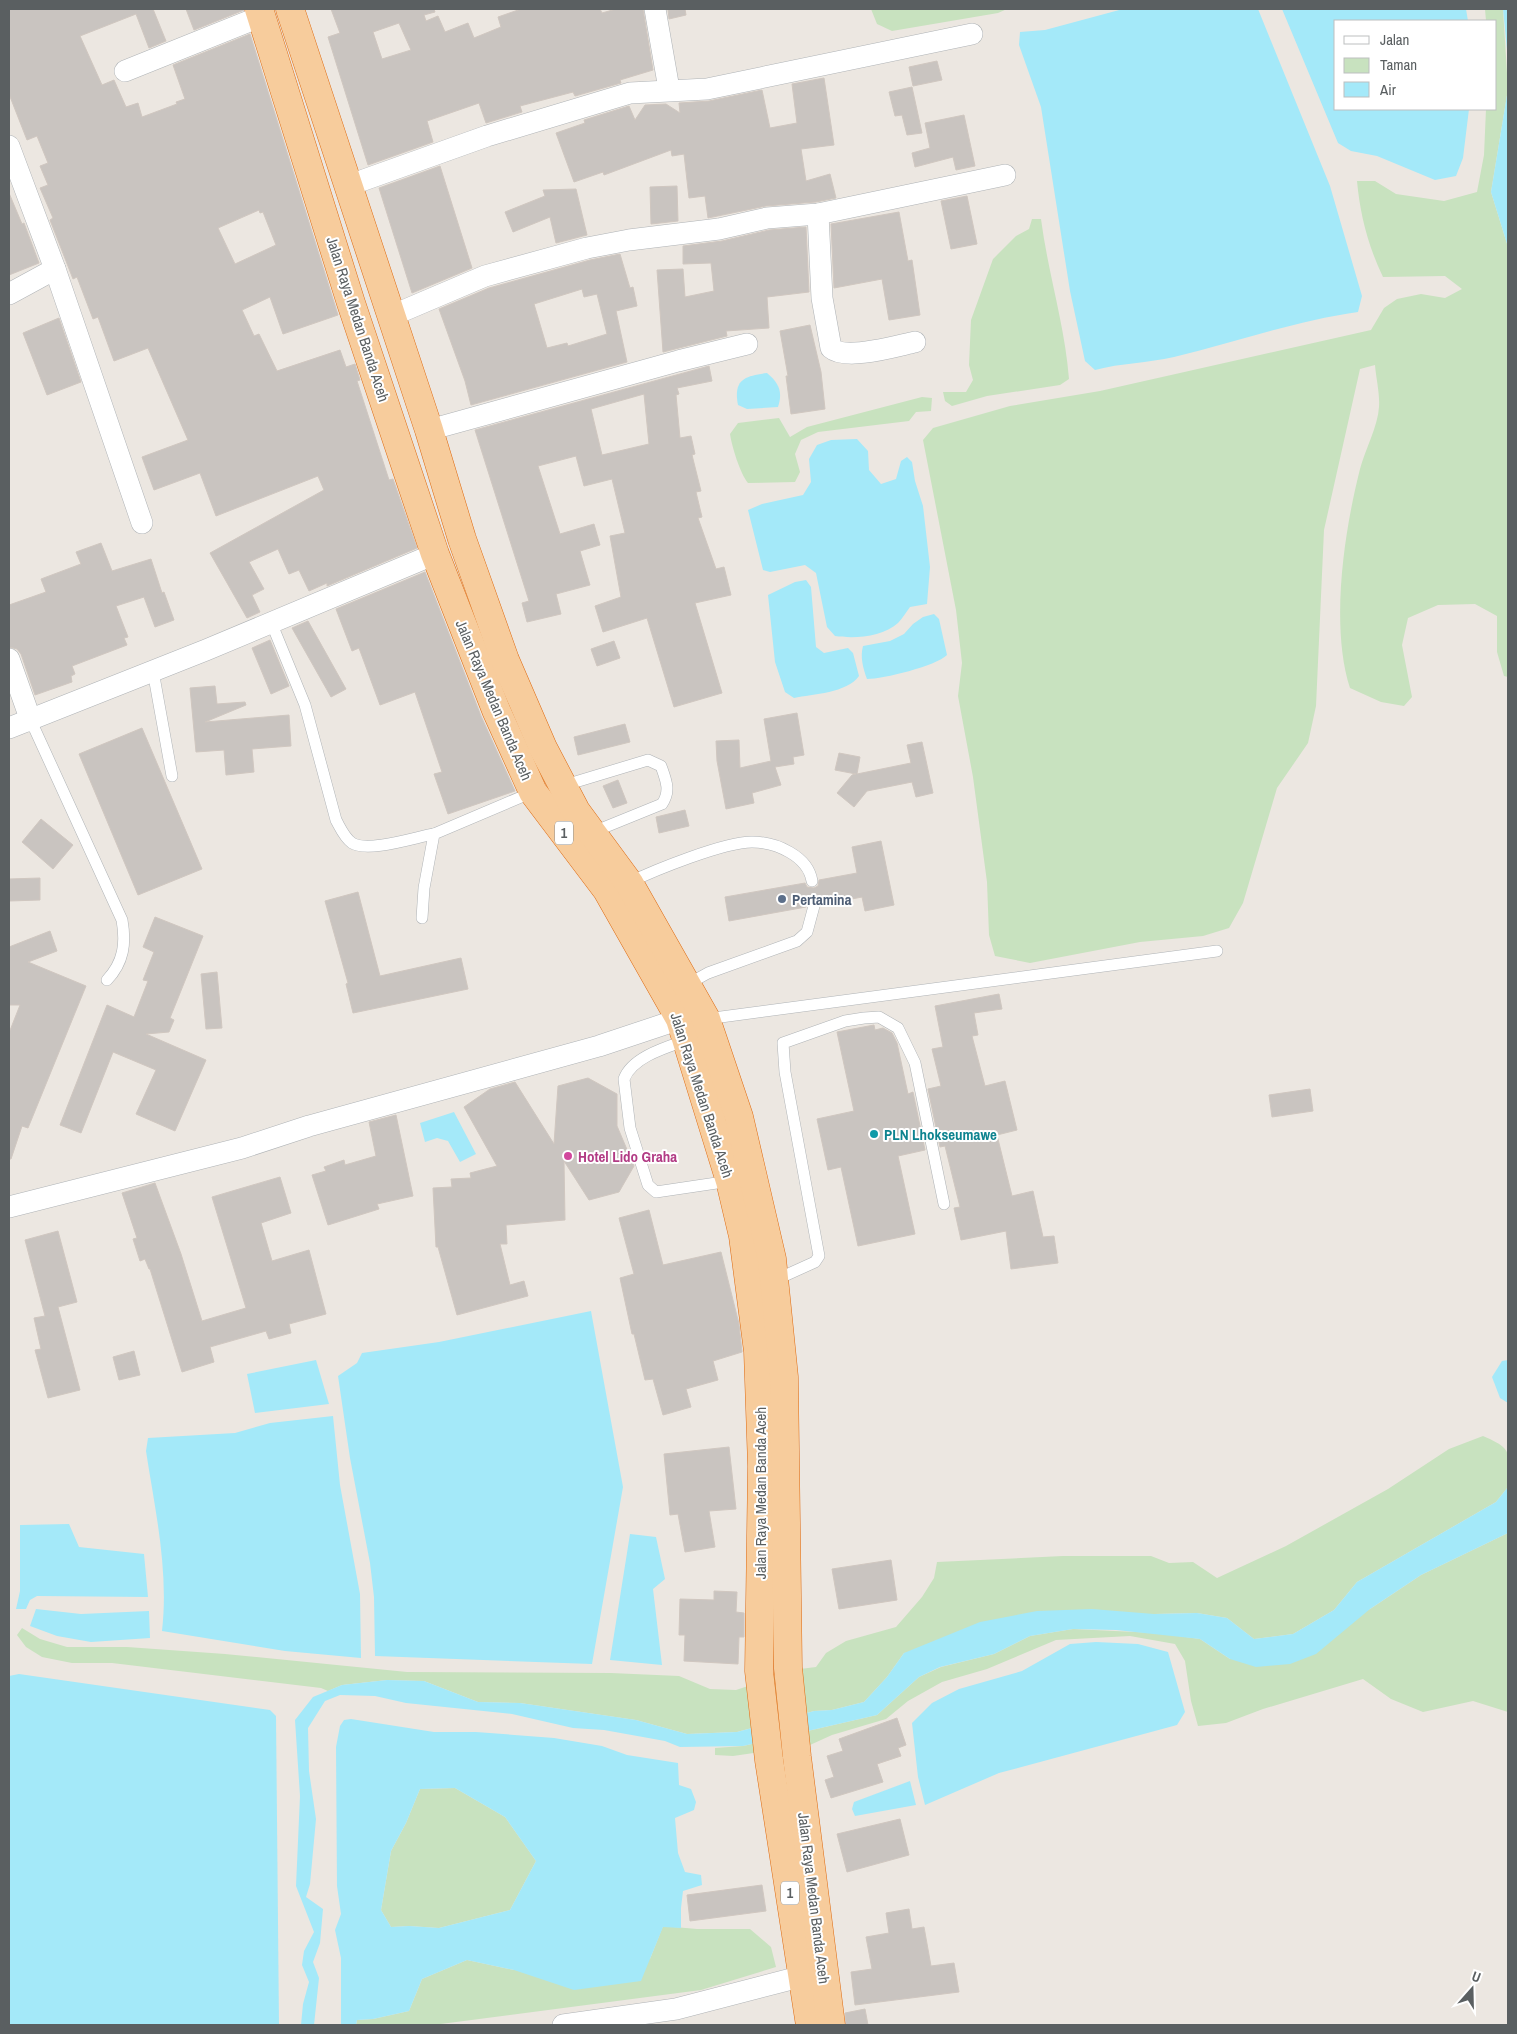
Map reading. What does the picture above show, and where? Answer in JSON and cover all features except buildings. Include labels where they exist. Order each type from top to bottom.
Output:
[{"type":"highway","name":"Jalan Raya Medan Banda Aceh","points":[[290,9],[429,430],[462,538],[506,660],[562,786],[576,811],[592,832],[618,886],[739,1117],[743,1236],[774,1466],[788,1668],[797,1757],[832,2025]]},
{"type":"highway","name":"Jalan Raya Medan Banda Aceh","points":[[260,12],[351,303],[435,554],[496,710],[533,792],[618,886],[688,984],[691,1026]]},
{"type":"highway","name":"Jalan Raya Medan Banda Aceh","points":[[742,1178],[772,1259],[784,1376],[774,1466],[759,1671],[769,1760],[810,2025]]},
{"type":"street","points":[[655,9],[669,89]]},
{"type":"street","points":[[125,71],[260,12]]},
{"type":"street","points":[[347,186],[487,136],[630,93],[669,89],[707,89],[972,34]]},
{"type":"street","points":[[9,146],[55,269],[142,523]]},
{"type":"street","points":[[390,316],[485,276],[587,248],[636,239],[719,229],[767,218],[818,214],[1005,175]]},
{"type":"street","points":[[818,214],[822,298],[831,348],[840,353],[852,354],[915,342]]},
{"type":"street","points":[[9,294],[55,269]]},
{"type":"street","points":[[429,430],[678,361],[747,344]]},
{"type":"street","points":[[9,728],[153,671],[435,554]]},
{"type":"street","points":[[9,660],[31,720]]},
{"type":"street","points":[[9,1207],[242,1148],[310,1126],[600,1046],[691,1026]]},
{"type":"street","points":[[563,2025],[676,2009],[803,1976]]},
{"type":"lane","points":[[271,622],[305,705],[336,820],[343,834],[360,846],[378,845],[434,834],[533,792]]},
{"type":"lane","points":[[153,671],[172,776]]},
{"type":"lane","points":[[31,720],[122,920],[125,936],[123,954],[106,980]]},
{"type":"lane","points":[[562,786],[648,760],[661,766],[668,787],[667,797],[662,804],[592,832]]},
{"type":"lane","points":[[422,918],[424,888],[434,834]]},
{"type":"lane","points":[[618,886],[687,859],[735,844],[753,842],[771,846],[799,858],[806,867],[812,882]]},
{"type":"lane","points":[[688,984],[708,973],[797,940],[807,932],[814,906]]},
{"type":"lane","points":[[742,1178],[656,1192],[648,1185],[630,1128],[624,1079],[629,1069],[691,1026],[1217,951]]},
{"type":"lane","points":[[773,1281],[815,1262],[819,1256],[785,1072],[783,1043],[845,1021],[864,1018],[880,1017],[898,1028],[916,1063],[944,1204]]},
{"type":"green space","points":[[871,9],[1007,9],[998,13],[892,31],[877,24]]},
{"type":"green space","points":[[1485,9],[1503,9],[1508,89],[1491,192],[1508,247],[1508,677],[1504,676],[1497,652],[1497,616],[1475,604],[1438,605],[1408,618],[1402,645],[1412,697],[1404,706],[1381,702],[1350,688],[1344,663],[1341,636],[1342,579],[1354,494],[1379,407],[1375,365],[1360,369],[1324,530],[1316,706],[1308,743],[1277,788],[1243,903],[1229,928],[1203,936],[1140,942],[1030,963],[995,956],[989,935],[987,882],[973,777],[958,696],[962,663],[956,610],[923,440],[933,428],[1010,406],[1100,391],[1371,330],[1384,308],[1397,299],[1421,294],[1445,298],[1462,289],[1445,276],[1383,277],[1373,254],[1366,230],[1360,206],[1357,181],[1375,181],[1396,194],[1444,201],[1477,192],[1484,155],[1486,110],[1497,110],[1497,20],[1486,20]]},
{"type":"green space","points":[[1032,219],[1041,219],[1064,339],[1069,379],[1060,385],[987,396],[952,406],[945,401],[943,392],[966,392],[973,380],[969,365],[971,320],[993,259],[1016,236],[1029,229]]},
{"type":"green space","points":[[922,397],[932,398],[931,411],[916,412],[909,421],[818,432],[801,440],[795,454],[800,472],[795,482],[748,483],[734,453],[730,434],[738,423],[779,418],[790,437],[807,427]]},
{"type":"green space","points":[[1483,1436],[1501,1445],[1508,1454],[1508,1487],[1496,1502],[1357,1582],[1334,1610],[1293,1634],[1254,1639],[1227,1618],[1197,1613],[1154,1614],[904,1653],[887,1677],[864,1702],[832,1710],[814,1711],[737,1732],[687,1734],[636,1720],[520,1703],[478,1702],[424,1681],[387,1680],[342,1685],[328,1691],[321,1688],[112,1663],[72,1663],[42,1657],[26,1647],[17,1635],[22,1628],[40,1639],[67,1647],[127,1647],[225,1654],[407,1672],[611,1673],[679,1676],[710,1689],[736,1690],[800,1669],[816,1667],[826,1653],[846,1641],[896,1627],[922,1597],[934,1578],[937,1562],[1063,1556],[1151,1556],[1169,1563],[1193,1562],[1217,1578],[1286,1546],[1388,1489],[1449,1449]]},
{"type":"green space","points":[[1508,1533],[1508,1712],[1473,1701],[1423,1712],[1391,1699],[1363,1679],[1263,1709],[1226,1723],[1198,1726],[1191,1701],[1185,1661],[1175,1644],[1130,1636],[1056,1640],[987,1669],[942,1682],[908,1701],[886,1719],[832,1735],[810,1745],[733,1756],[715,1755],[715,1748],[743,1746],[877,1715],[919,1677],[941,1667],[994,1654],[1030,1636],[1073,1629],[1157,1633],[1200,1639],[1230,1659],[1370,1609],[1421,1575]]},
{"type":"green space","points":[[455,1788],[505,1817],[536,1861],[510,1910],[439,1928],[391,1927],[381,1910],[391,1851],[406,1823],[420,1789]]},
{"type":"green space","points":[[663,1926],[697,1929],[750,1929],[771,1947],[776,1967],[701,1990],[433,2025],[356,2025],[357,2020],[373,2019],[409,2011],[422,1979],[467,1960],[514,1970],[650,1959]]},
{"type":"water","points":[[1123,9],[1258,9],[1330,186],[1362,296],[1358,312],[1288,326],[1164,359],[1095,370],[1085,361],[1070,291],[1041,107],[1019,45],[1020,32],[1045,30]]},
{"type":"water","points":[[1282,9],[1466,9],[1468,20],[1334,20],[1334,110],[1469,110],[1463,158],[1456,176],[1435,180],[1377,156],[1351,151],[1338,143]]},
{"type":"water","points":[[1503,9],[1508,9],[1508,60]]},
{"type":"water","points":[[1508,89],[1508,247],[1491,192]]},
{"type":"water","points":[[767,373],[779,388],[778,407],[747,409],[738,405],[737,389],[742,380]]},
{"type":"water","points":[[857,439],[868,451],[869,470],[881,484],[896,479],[901,461],[907,457],[912,462],[915,481],[923,506],[930,567],[927,604],[910,607],[892,628],[868,636],[843,637],[835,636],[827,627],[816,573],[805,565],[770,572],[763,570],[748,510],[762,504],[803,495],[811,482],[809,459],[817,445],[831,440]]},
{"type":"water","points":[[806,580],[811,587],[816,647],[824,653],[848,648],[853,653],[859,676],[854,682],[838,689],[794,698],[785,692],[775,662],[768,595],[795,582]]},
{"type":"water","points":[[934,614],[939,619],[947,655],[932,663],[909,671],[867,679],[862,662],[863,646],[890,641],[904,634],[923,617]]},
{"type":"water","points":[[454,1112],[476,1154],[460,1162],[448,1141],[437,1138],[425,1142],[420,1123]]},
{"type":"water","points":[[591,1311],[623,1487],[592,1664],[375,1656],[374,1597],[370,1563],[350,1458],[338,1376],[357,1363],[362,1353],[439,1342]]},
{"type":"water","points":[[316,1360],[329,1404],[255,1413],[247,1374]]},
{"type":"water","points":[[1508,1360],[1508,1403],[1500,1398],[1492,1377],[1502,1361]]},
{"type":"water","points":[[333,1416],[340,1485],[360,1594],[361,1658],[285,1651],[162,1631],[164,1585],[160,1540],[146,1451],[148,1438],[235,1433],[270,1423]]},
{"type":"water","points":[[1508,1487],[1508,1533],[1421,1575],[1370,1609],[1316,1654],[1290,1664],[1256,1667],[1230,1659],[1200,1639],[1116,1630],[1073,1629],[1030,1636],[994,1654],[940,1667],[919,1677],[877,1715],[743,1746],[680,1747],[665,1741],[604,1730],[573,1728],[512,1714],[406,1703],[375,1696],[340,1695],[325,1701],[308,1728],[309,1771],[316,1819],[310,1884],[306,1897],[323,1909],[320,1943],[313,1962],[319,1978],[314,2025],[301,2025],[303,2004],[309,1982],[302,1965],[304,1951],[314,1932],[296,1886],[300,1796],[295,1720],[313,1697],[342,1685],[387,1680],[424,1681],[478,1702],[520,1703],[636,1720],[687,1734],[737,1732],[814,1711],[832,1710],[864,1702],[887,1677],[904,1653],[980,1622],[1037,1611],[1092,1609],[1154,1614],[1197,1613],[1227,1618],[1254,1639],[1293,1634],[1334,1610],[1357,1582],[1496,1502]]},
{"type":"water","points":[[69,1524],[79,1547],[144,1554],[148,1597],[37,1596],[30,1600],[26,1609],[16,1609],[20,1591],[20,1525]]},
{"type":"water","points":[[630,1534],[656,1537],[665,1579],[653,1589],[662,1665],[610,1660]]},
{"type":"water","points":[[36,1609],[81,1614],[149,1611],[150,1638],[91,1642],[57,1636],[30,1626]]},
{"type":"water","points":[[1096,1642],[1138,1644],[1168,1652],[1185,1712],[1177,1725],[999,1773],[925,1805],[918,1777],[912,1723],[932,1703],[959,1689],[1022,1671],[1070,1644]]},
{"type":"water","points":[[19,1674],[270,1710],[276,1716],[279,2025],[9,2025],[9,1676]]},
{"type":"water","points":[[351,1719],[434,1732],[476,1732],[554,1738],[602,1746],[627,1755],[678,1763],[679,1785],[691,1789],[696,1802],[694,1810],[675,1818],[678,1853],[685,1872],[701,1875],[702,1885],[683,1891],[681,1928],[663,1927],[641,1981],[574,1990],[514,1970],[467,1960],[422,1979],[409,2011],[373,2019],[357,2020],[356,2025],[341,2025],[341,1958],[335,1930],[341,1914],[337,1886],[336,1747],[340,1726],[344,1720]],"holes":[[[455,1788],[505,1817],[536,1861],[510,1910],[439,1928],[391,1927],[381,1910],[391,1851],[406,1823],[420,1789]]]},
{"type":"water","points":[[910,1781],[916,1805],[855,1816],[852,1809],[854,1802]]},
{"type":"place","name":"Pertamina","points":[[782,899]]},
{"type":"place","name":"PLN Lhokseumawe","points":[[874,1134]]},
{"type":"place","name":"Hotel Lido Graha","points":[[568,1156]]}]
